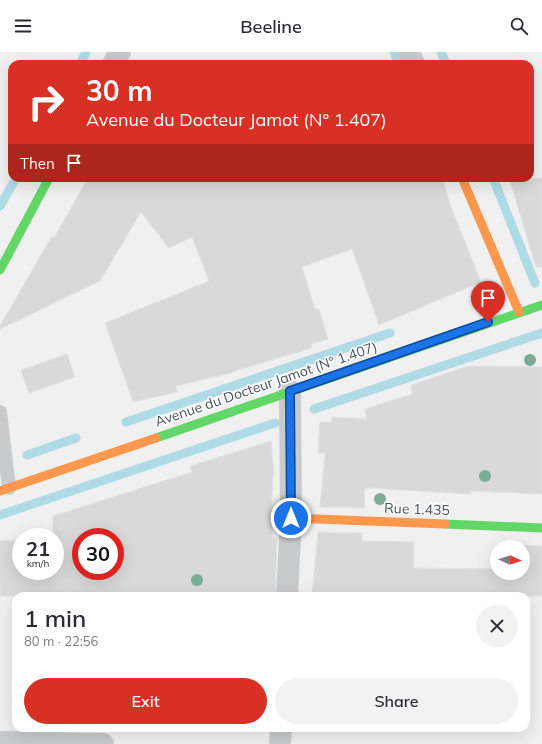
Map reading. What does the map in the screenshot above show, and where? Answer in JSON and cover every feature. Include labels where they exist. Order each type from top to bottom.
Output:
[{"type":"main road","points":[[0,270],[48,182]]},
{"type":"main road","points":[[464,182],[518,312]]},
{"type":"main road","name":"Avenue du Docteur Jamot (N° 1.407)","points":[[3,488],[542,305]]},
{"type":"main road","name":"Rue 1.435","points":[[291,518],[542,528]]},
{"type":"street","points":[[287,592],[291,518],[290,391]]},
{"type":"street","points":[[280,732],[280,744]]},
{"type":"street","points":[[0,742],[103,744]]},
{"type":"lane","points":[[0,412],[3,488]]},
{"type":"building","points":[[534,178],[542,178],[542,267],[536,267],[510,182],[534,182]]},
{"type":"building","points":[[86,182],[444,182],[449,202],[481,282],[379,325],[352,249],[302,267],[315,309],[319,309],[328,339],[311,344],[312,348],[235,372],[176,386],[177,392],[133,402],[105,323],[209,281],[192,237],[169,248],[141,212],[100,281],[0,329],[0,326],[52,236],[54,238]]},
{"type":"building","points":[[67,354],[75,377],[29,393],[21,370]]},
{"type":"building","points":[[468,366],[542,367],[542,494],[470,491],[470,494],[365,488],[364,508],[320,507],[325,453],[318,453],[320,422],[331,422],[332,417],[367,419],[365,409],[412,394],[411,385]]},
{"type":"building","points":[[271,441],[274,475],[271,516],[273,517],[272,538],[277,538],[275,592],[12,592],[12,596],[0,596],[0,541],[12,540],[12,580],[64,580],[64,528],[53,528],[53,516],[192,472],[190,466]]},
{"type":"building","points":[[318,532],[362,533],[362,541],[414,542],[414,568],[490,569],[490,580],[530,580],[530,545],[542,546],[542,596],[530,596],[530,592],[312,592]]},
{"type":"waterway","points":[[82,60],[86,52]]},
{"type":"waterway","points":[[394,52],[397,60]]},
{"type":"waterway","points":[[441,52],[444,60]]},
{"type":"waterway","points":[[0,206],[14,182]]},
{"type":"waterway","points":[[495,182],[535,283]]},
{"type":"waterway","points":[[126,422],[390,333]]},
{"type":"waterway","points":[[314,409],[542,333]]},
{"type":"waterway","points":[[0,515],[275,423]]},
{"type":"waterway","points":[[27,455],[76,438]]},
{"type":"traffic: fast","points":[[0,270],[47,182]]},
{"type":"traffic: fast","points":[[156,438],[542,305]]},
{"type":"traffic: fast","points":[[445,524],[542,528]]},
{"type":"traffic: slow","points":[[464,182],[519,312]]},
{"type":"traffic: slow","points":[[0,491],[156,438]]},
{"type":"traffic: slow","points":[[291,518],[445,524]]},
{"type":"route","points":[[291,518],[290,391],[488,322]]}]
